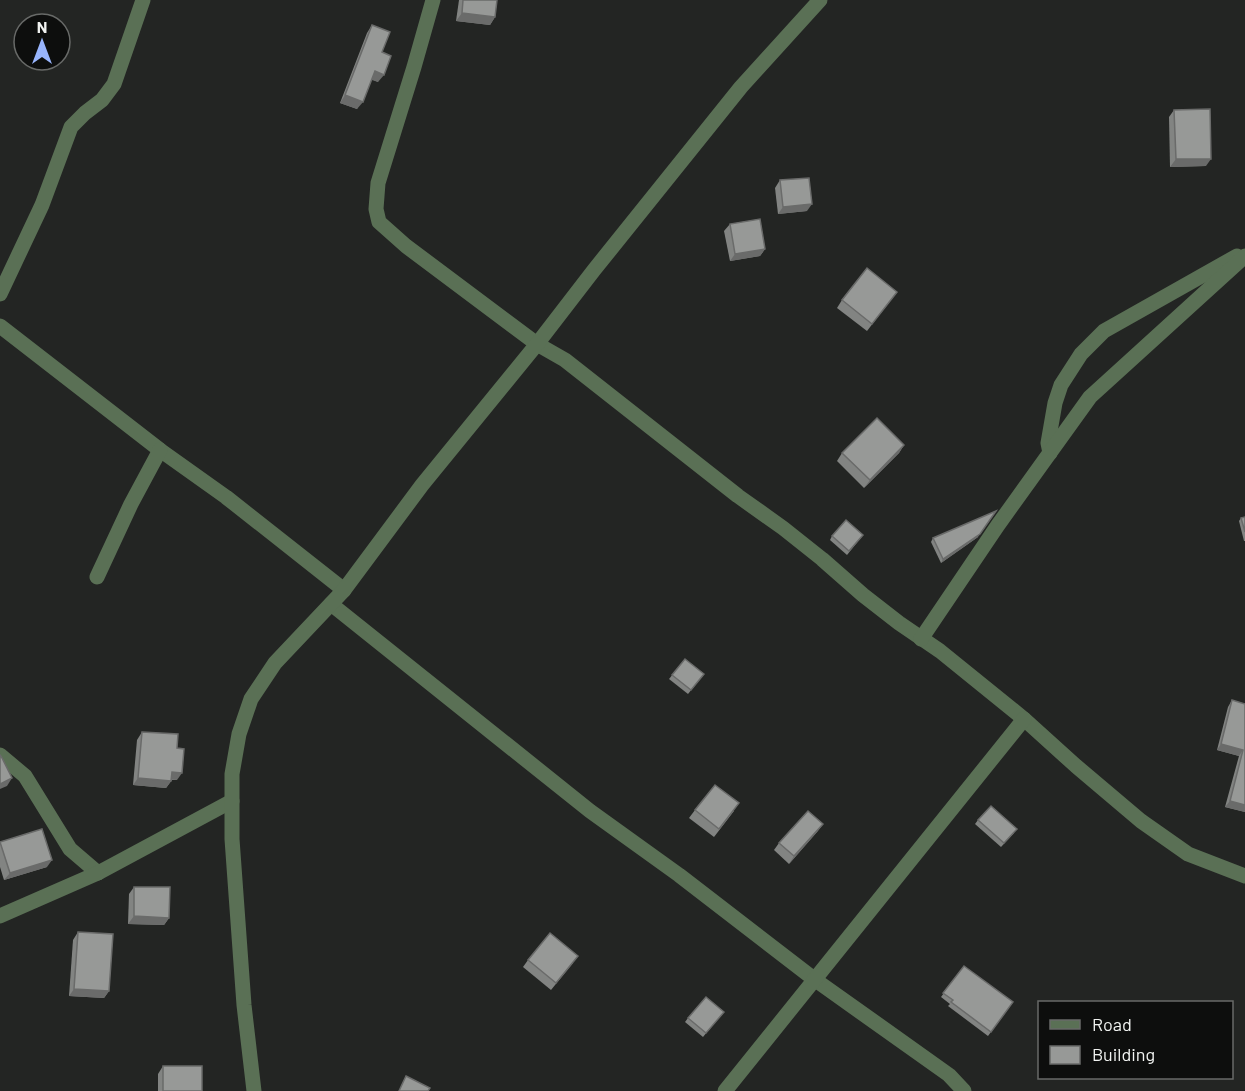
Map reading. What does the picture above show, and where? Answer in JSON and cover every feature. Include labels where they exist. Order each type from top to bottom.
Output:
[{"type":"street","points":[[0,294],[42,205],[71,127],[102,100],[114,84],[142,0]]},
{"type":"street","points":[[433,0],[378,183],[376,209],[379,222],[406,246],[537,344],[565,360],[738,496],[783,528],[863,595],[940,651],[1151,827],[1188,854],[1245,876]]},
{"type":"street","points":[[254,1091],[244,1005],[232,839],[232,774],[239,734],[251,699],[275,663],[344,590],[422,485],[741,87],[820,0]]},
{"type":"street","points":[[921,639],[998,525],[1090,397],[1245,254]]},
{"type":"street","points":[[1050,453],[1048,443],[1055,403],[1061,385],[1081,354],[1104,331],[1218,266],[1245,254]]},
{"type":"street","points":[[0,326],[160,450],[226,497],[344,590]]},
{"type":"street","points":[[97,577],[130,504],[160,450]]},
{"type":"street","points":[[331,604],[590,811],[679,875],[814,979],[949,1075],[964,1091]]},
{"type":"street","points":[[724,1091],[1024,719]]},
{"type":"street","points":[[0,755],[25,776],[70,849],[98,873]]},
{"type":"street","points":[[0,916],[98,873],[232,801]]},
{"type":"building","points":[[463,0],[497,0],[495,17],[462,13]]},
{"type":"building","points":[[372,25],[390,32],[382,52],[391,56],[384,75],[375,71],[363,102],[345,95]]},
{"type":"building","points":[[1210,109],[1211,159],[1176,159],[1174,110]]},
{"type":"building","points":[[809,178],[812,204],[783,207],[780,180]]},
{"type":"building","points":[[760,219],[765,249],[735,254],[730,224]]},
{"type":"building","points":[[867,268],[897,292],[872,324],[842,300]]},
{"type":"building","points":[[877,418],[904,445],[870,480],[842,453]]},
{"type":"building","points":[[996,511],[980,534],[943,559],[933,538]]},
{"type":"building","points":[[1245,517],[1245,532],[1241,518]]},
{"type":"building","points":[[846,520],[863,535],[849,551],[832,536]]},
{"type":"building","points":[[685,659],[704,674],[691,690],[672,675]]},
{"type":"building","points":[[1232,700],[1245,704],[1245,805],[1230,801],[1243,750],[1221,744]]},
{"type":"building","points":[[142,732],[178,734],[177,748],[184,749],[182,773],[172,772],[171,781],[138,778]]},
{"type":"building","points":[[0,755],[12,778],[0,784]]},
{"type":"building","points":[[715,785],[739,803],[719,829],[695,810]]},
{"type":"building","points":[[991,806],[1017,829],[1004,843],[978,820]]},
{"type":"building","points":[[808,811],[823,824],[794,856],[779,843]]},
{"type":"building","points":[[42,829],[52,860],[10,873],[0,842]]},
{"type":"building","points":[[134,887],[170,887],[169,918],[134,916]]},
{"type":"building","points":[[78,932],[113,934],[109,991],[74,989]]},
{"type":"building","points":[[550,933],[578,956],[556,983],[528,960]]},
{"type":"building","points":[[964,966],[1013,1002],[991,1032],[951,1002],[953,1000],[943,993]]},
{"type":"building","points":[[706,997],[724,1012],[706,1033],[688,1018]]},
{"type":"building","points":[[163,1066],[202,1066],[202,1091],[163,1091]]},
{"type":"building","points":[[406,1076],[430,1088],[428,1091],[399,1091]]}]
